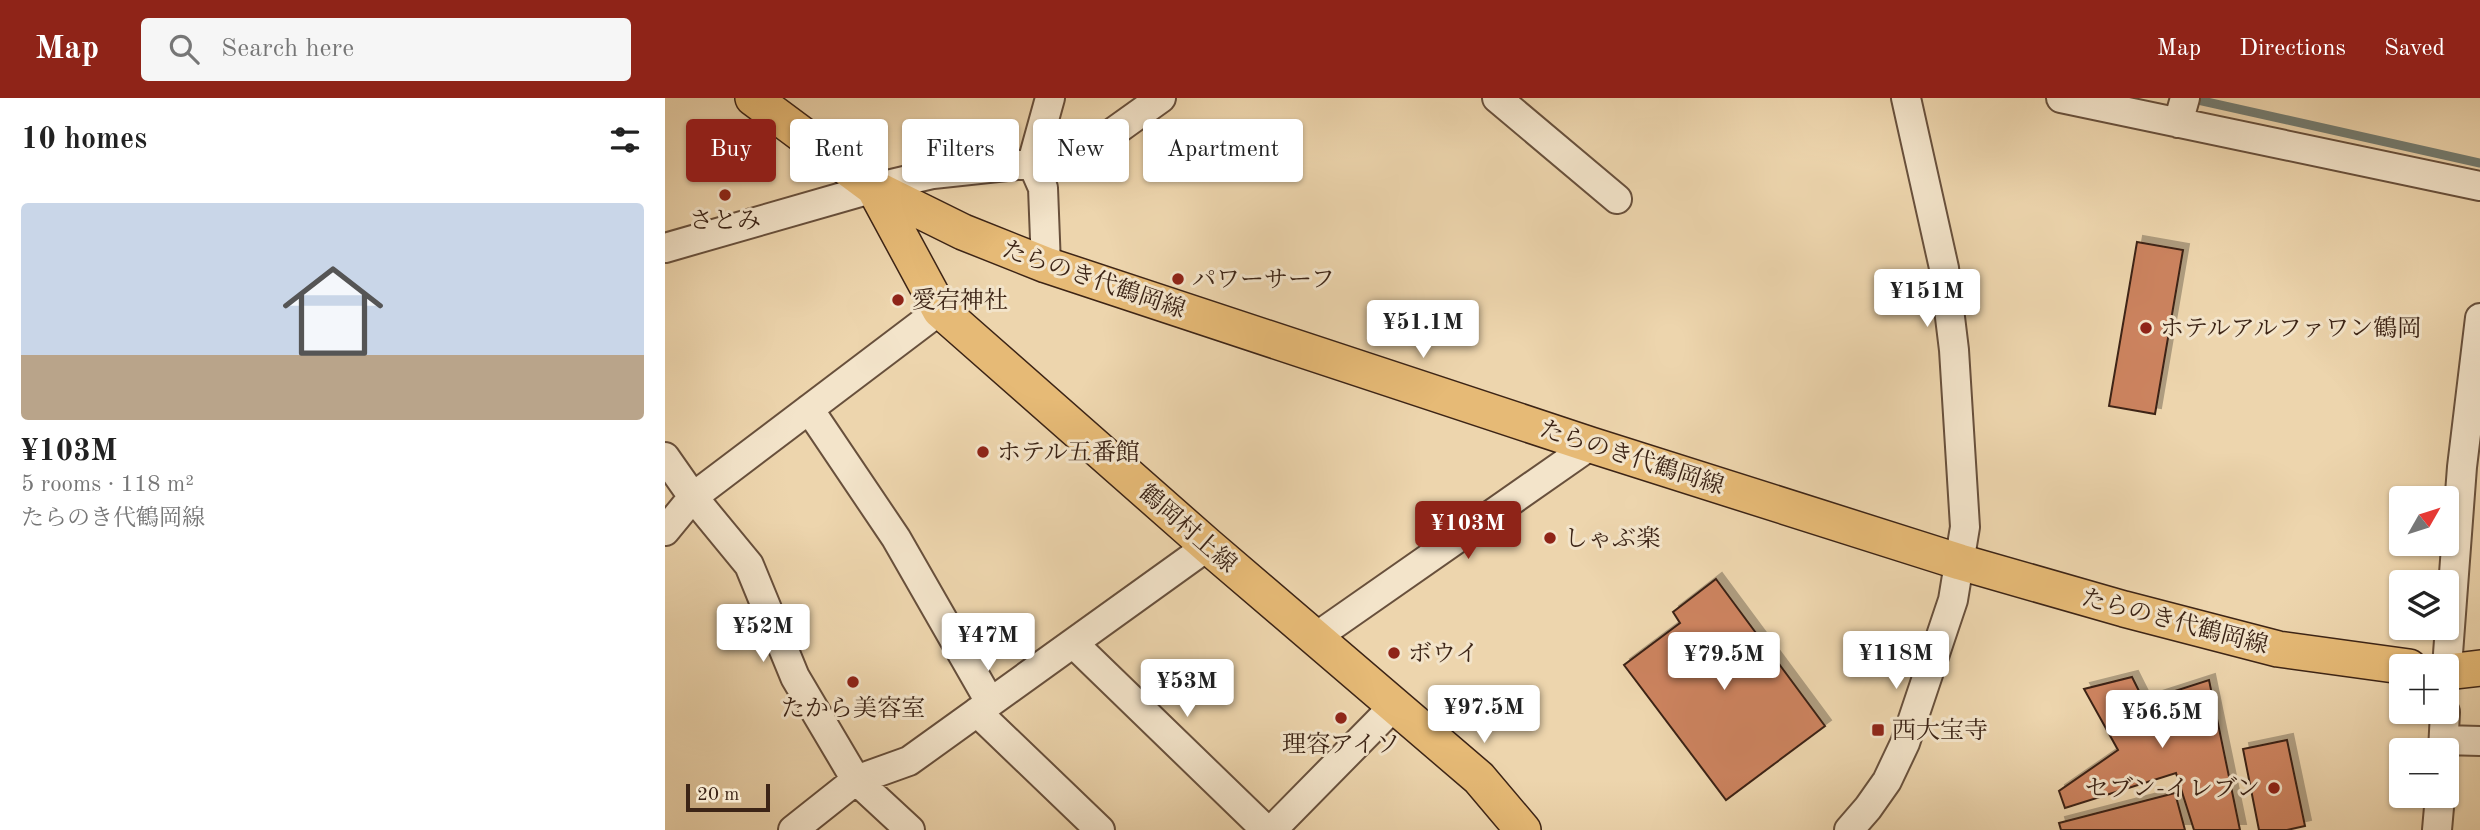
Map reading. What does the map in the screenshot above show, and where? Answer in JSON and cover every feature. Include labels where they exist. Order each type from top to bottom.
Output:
[{"type":"main road","name":"鶴岡村上線","points":[[753,98],[874,188],[940,310],[1479,778],[1523,830]]},
{"type":"main road","name":"たらのき代鶴岡線","points":[[874,188],[963,232],[1046,265],[1591,445],[1960,562],[2278,649],[2389,664]]},
{"type":"main road","points":[[2459,669],[2480,667]]},
{"type":"street","points":[[1046,265],[1043,188],[1032,163],[1050,98]]},
{"type":"street","points":[[665,248],[874,188],[933,174],[1065,160],[1108,136],[1161,98]]},
{"type":"street","points":[[1497,98],[1617,200]]},
{"type":"street","points":[[1849,830],[1887,780],[1905,743],[1953,600],[1965,527],[1954,350],[1946,281],[1906,98]]},
{"type":"street","points":[[2061,98],[2181,110],[2480,186]]},
{"type":"street","points":[[665,531],[692,497],[940,310]]},
{"type":"street","points":[[2449,654],[2471,468],[2480,318]]},
{"type":"street","points":[[809,409],[896,538],[983,707],[1100,830]]},
{"type":"street","points":[[1316,637],[1591,445]]},
{"type":"street","points":[[665,457],[692,497],[749,565],[795,677],[856,780],[910,830]]},
{"type":"street","points":[[793,830],[856,780],[909,761],[1208,545]]},
{"type":"street","points":[[1073,643],[1266,830]]},
{"type":"street","points":[[1272,830],[1395,705]]},
{"type":"street","points":[[2459,744],[2480,741]]},
{"type":"street","points":[[2437,830],[2438,808]]},
{"type":"building","name":"ホテルアルファワン鶴岡","points":[[2137,242],[2183,250],[2155,414],[2109,406]]},
{"type":"building","points":[[1716,579],[1825,726],[1726,800],[1624,665],[1680,623],[1673,612]]},
{"type":"building","points":[[2132,677],[2144,701],[2209,680],[2240,830],[2194,830],[2176,773],[2065,808],[2059,791],[2118,750],[2084,689]]},
{"type":"building","name":"セブン-イレブン","points":[[2287,740],[2305,826],[2287,830],[2259,830],[2243,749]]},
{"type":"building","points":[[2175,793],[2185,830],[2061,830],[2059,823]]},
{"type":"waterway","points":[[2189,98],[2480,163]]},
{"type":"place","name":"さとみ","points":[[725,195]]},
{"type":"place","name":"パワーサーフ","points":[[1178,279]]},
{"type":"place","name":"愛宕神社","points":[[898,300]]},
{"type":"place","name":"ホテルアルファワン鶴岡","points":[[2146,328]]},
{"type":"place","name":"ホテル五番館","points":[[983,452]]},
{"type":"place","name":"しゃぶ楽","points":[[1550,538]]},
{"type":"place","name":"ボウイ","points":[[1394,653]]},
{"type":"place","name":"たから美容室","points":[[853,682]]},
{"type":"place","name":"理容アイソ","points":[[1341,718]]},
{"type":"place","name":"西大宝寺","points":[[1878,730]]},
{"type":"place","name":"セブン-イレブン","points":[[2274,788]]}]
